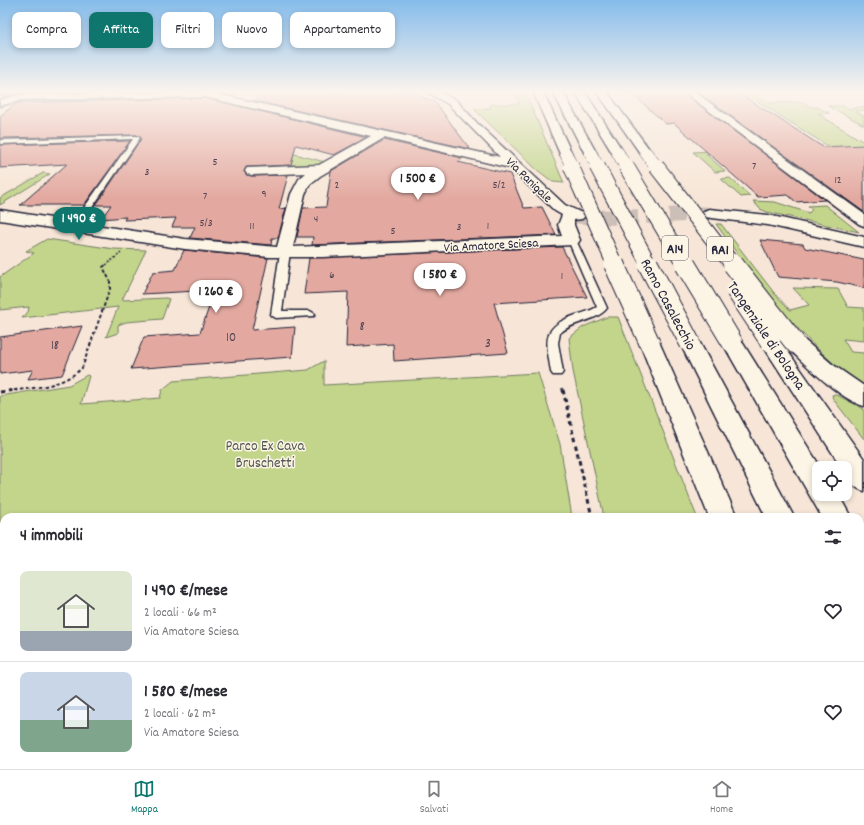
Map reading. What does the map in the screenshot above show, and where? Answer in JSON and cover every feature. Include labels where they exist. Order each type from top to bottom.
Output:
[{"type":"main road","points":[[350,128],[516,165]]},
{"type":"main road","points":[[423,144],[445,143],[464,137],[471,132],[472,128]]},
{"type":"main road","name":"Via Panigale","points":[[476,128],[560,208],[574,215],[567,218],[566,225],[572,240]]},
{"type":"main road","points":[[554,128],[650,344],[721,513]]},
{"type":"main road","name":"Ramo Casalecchio","points":[[577,128],[778,513]]},
{"type":"main road","name":"Ramo Casalecchio","points":[[602,128],[812,475]]},
{"type":"main road","name":"Tangenziale di Bologna","points":[[628,128],[864,480]]},
{"type":"main road","points":[[738,128],[864,221]]},
{"type":"main road","points":[[285,252],[285,244],[301,188],[309,178],[321,169],[381,135]]},
{"type":"main road","name":"RA1","points":[[646,153],[795,343],[824,369],[864,398]]},
{"type":"main road","points":[[252,171],[321,169]]},
{"type":"main road","points":[[709,214],[768,220],[864,242]]},
{"type":"main road","name":"Via Amatore Sciesa","points":[[0,215],[185,244],[285,252],[323,252],[572,240]]},
{"type":"main road","points":[[827,501],[835,513]]},
{"type":"lane","points":[[0,142],[137,138],[75,226]]},
{"type":"lane","points":[[557,372],[552,336],[555,330],[568,322],[602,308],[602,305],[572,240]]},
{"type":"lane","points":[[285,252],[276,315],[310,314]]},
{"type":"path","points":[[0,392],[62,382],[78,374],[82,368],[111,284],[102,267],[123,251]]},
{"type":"path","points":[[557,372],[569,414],[591,513]]},
{"type":"green space","points":[[494,128],[540,128],[564,183],[553,182],[536,169]]},
{"type":"green space","points":[[799,128],[841,128],[864,142],[864,145],[840,154]]},
{"type":"green space","points":[[750,149],[753,152],[706,154],[725,171],[715,172],[693,152]]},
{"type":"green space","points":[[291,153],[329,163],[325,165],[287,167]]},
{"type":"green space","points":[[43,173],[50,174],[0,205],[0,198]]},
{"type":"green space","points":[[730,178],[750,196],[741,197],[721,179]]},
{"type":"green space","points":[[753,201],[775,202],[809,213],[812,209],[808,206],[825,205],[859,232],[767,212],[760,209]]},
{"type":"green space","points":[[716,224],[721,224],[775,294],[790,310],[809,305],[793,288],[838,289],[848,307],[864,308],[864,341],[843,339],[851,352],[864,353],[864,388],[821,352],[783,312]]},
{"type":"green space","points":[[47,239],[114,249],[146,250],[122,300],[169,299],[162,319],[126,322],[118,325],[118,333],[106,337],[118,307],[22,318],[28,312],[29,307],[0,310],[0,277],[34,253],[26,251]]},
{"type":"green space","points":[[607,317],[618,317],[695,513],[603,513],[573,371],[569,338],[583,327]]},
{"type":"green space","name":"Parco Ex Cava Bruschetti","points":[[324,361],[324,385],[538,373],[560,444],[571,513],[0,513],[0,396],[69,385],[87,375],[89,376],[81,404],[160,398],[162,390],[173,381],[308,370]]},
{"type":"green space","points":[[835,394],[864,409],[864,439],[833,399],[832,395]]},
{"type":"building","points":[[0,128],[329,128],[367,137],[334,155],[296,145],[291,165],[246,167],[244,172],[247,175],[252,176],[288,175],[279,209],[286,208],[278,238],[272,238],[271,245],[190,238],[195,227],[172,227],[176,218],[124,220],[126,217],[101,219],[111,205],[96,205],[141,139],[137,135],[0,138]]},
{"type":"building","points":[[375,128],[454,128],[470,149]]},
{"type":"building","points":[[680,128],[730,128],[825,200],[796,202],[788,195],[758,197]]},
{"type":"building","points":[[747,128],[793,128],[823,147],[864,145],[864,212]]},
{"type":"building","points":[[384,140],[463,158],[458,162],[510,174],[524,208],[542,207],[556,235],[312,245],[313,237],[297,237],[303,208],[326,207],[331,171]]},
{"type":"building","points":[[130,141],[84,205],[20,205],[67,164],[0,168],[0,145]]},
{"type":"building","points":[[760,240],[803,244],[805,248],[864,260],[864,288],[837,282],[778,277]]},
{"type":"building","points":[[562,247],[587,297],[494,303],[508,353],[394,361],[393,344],[346,347],[348,292],[304,294],[309,258]]},
{"type":"building","points":[[184,250],[268,258],[252,330],[295,327],[292,357],[131,369],[144,337],[200,333],[215,290],[142,294],[153,272],[175,270]]},
{"type":"building","points":[[82,326],[62,375],[28,379],[33,370],[0,374],[0,337]]},
{"type":"tunnel","points":[[577,216],[626,217],[709,214]]}]
